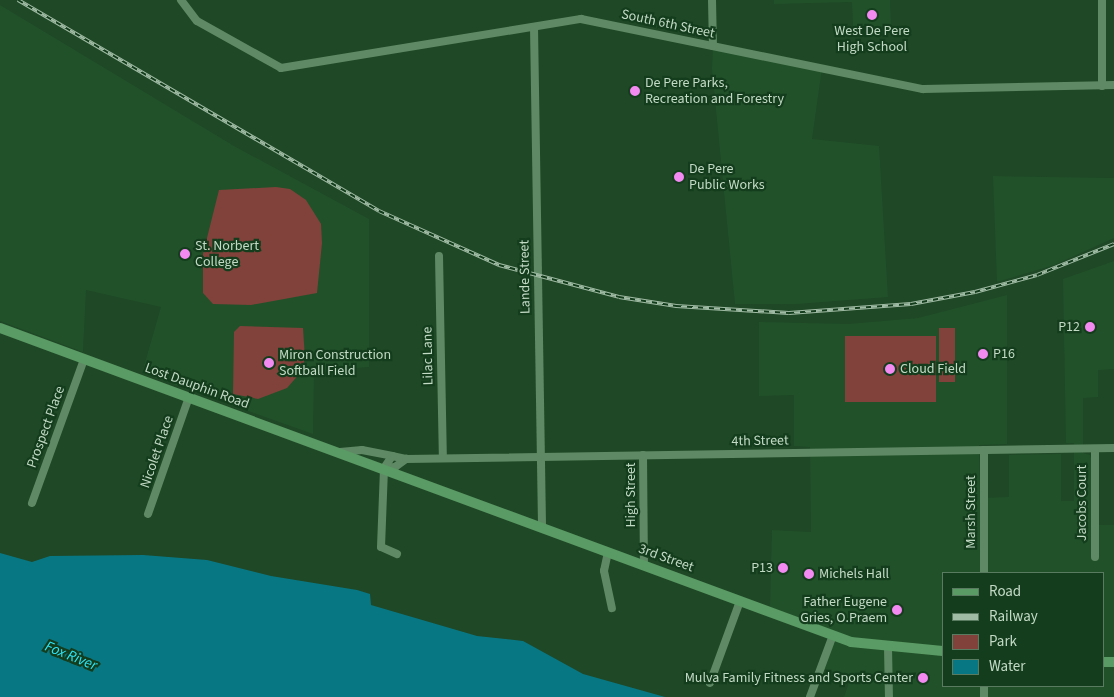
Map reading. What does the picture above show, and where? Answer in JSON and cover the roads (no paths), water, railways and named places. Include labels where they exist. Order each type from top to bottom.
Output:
[{"type":"main road","name":"Lost Dauphin Road","points":[[0,328],[384,468]]},
{"type":"main road","name":"3rd Street","points":[[384,468],[833,635],[864,644],[942,651]]},
{"type":"street","name":"South 6th Street","points":[[181,0],[197,21],[281,68],[581,19],[923,89],[1114,86]]},
{"type":"street","points":[[712,0],[713,46]]},
{"type":"street","points":[[1102,0],[1102,86]]},
{"type":"street","name":"Lande Street","points":[[534,27],[542,527]]},
{"type":"street","name":"Lilac Lane","points":[[439,256],[443,457]]},
{"type":"street","name":"Prospect Place","points":[[32,503],[84,359]]},
{"type":"street","name":"Nicolet Place","points":[[148,514],[189,397]]},
{"type":"street","name":"Jacobs Court","points":[[1095,448],[1095,557]]},
{"type":"street","name":"4th Street","points":[[339,452],[362,450],[406,459],[1114,448]]},
{"type":"street","name":"Marsh Street","points":[[984,450],[984,572]]},
{"type":"street","name":"High Street","points":[[644,455],[644,565]]},
{"type":"street","points":[[392,456],[384,468],[381,547],[397,554]]},
{"type":"street","name":"4th Street","points":[[384,468],[395,467],[406,459]]},
{"type":"street","points":[[608,552],[604,571],[612,608]]},
{"type":"street","points":[[710,683],[740,601]]},
{"type":"street","points":[[810,697],[833,635]]},
{"type":"street","points":[[888,647],[889,697]]},
{"type":"water","name":"Fox River","points":[[0,553],[32,562],[50,556],[143,555],[207,560],[271,576],[357,590],[370,594],[371,605],[477,636],[523,641],[583,674],[665,697],[0,697]]},
{"type":"railway","points":[[18,0],[379,211],[499,265],[619,297],[676,306],[789,313],[911,304],[975,292],[1037,275],[1114,244]]},
{"type":"place","name":"West De Pere High School","points":[[872,15]]},
{"type":"place","name":"De Pere Parks, Recreation and Forestry","points":[[635,91]]},
{"type":"place","name":"De Pere Public Works","points":[[679,177]]},
{"type":"place","name":"St. Norbert College","points":[[185,254]]},
{"type":"place","name":"P12","points":[[1090,327]]},
{"type":"place","name":"P16","points":[[983,354]]},
{"type":"place","name":"Miron Construction Softball Field","points":[[269,363]]},
{"type":"place","name":"Cloud Field","points":[[890,369]]},
{"type":"place","name":"P13","points":[[783,568]]},
{"type":"place","name":"Michels Hall","points":[[809,574]]},
{"type":"place","name":"Father Eugene Gries, O.Praem","points":[[897,610]]},
{"type":"place","name":"Mulva Family Fitness and Sports Center","points":[[923,678]]}]
